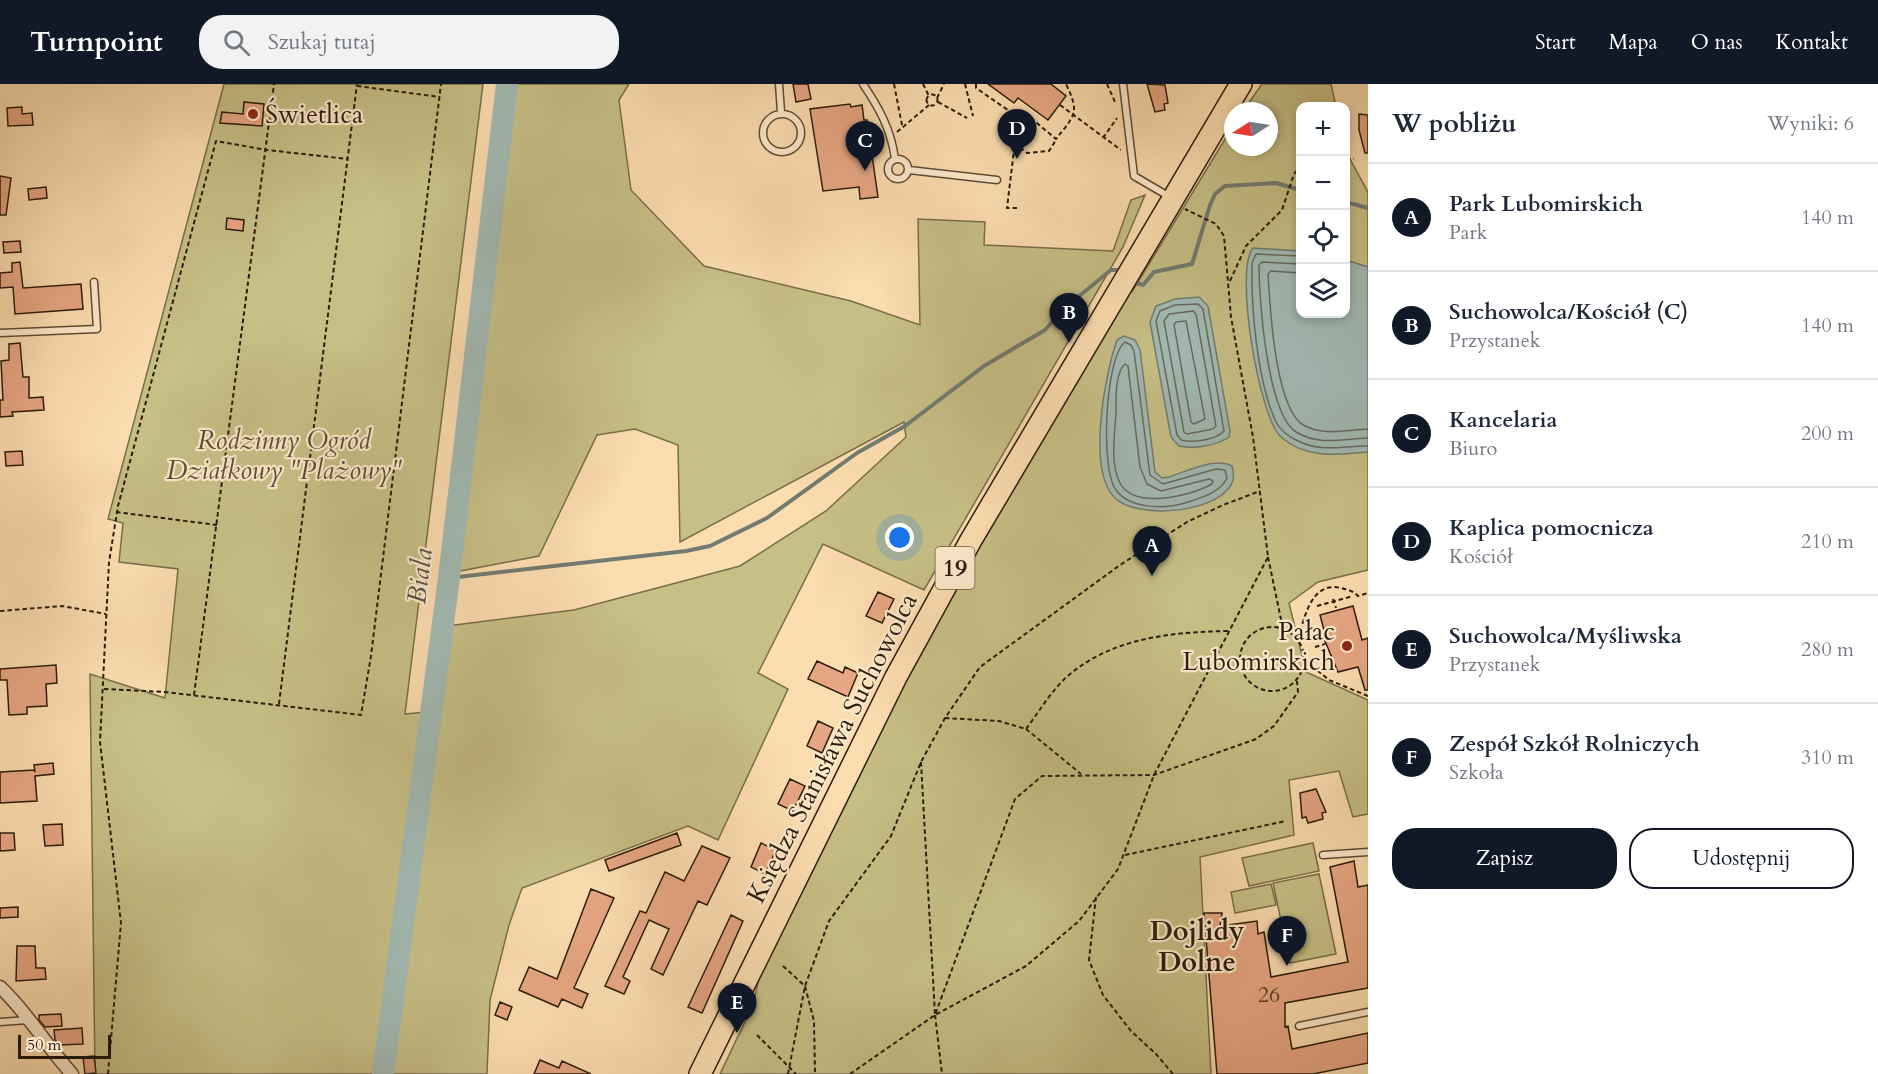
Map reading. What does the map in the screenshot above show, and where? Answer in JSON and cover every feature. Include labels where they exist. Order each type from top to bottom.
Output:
[{"type":"highway","name":"Księdza Stanisława Suchowolca","points":[[701,1073],[896,677],[971,540],[1241,84]]},
{"type":"street","points":[[0,987],[72,1074]]},
{"type":"lane","points":[[779,84],[781,112]]},
{"type":"lane","points":[[863,84],[879,108],[892,135],[895,159],[888,167],[892,177],[903,178],[909,170]]},
{"type":"lane","points":[[1123,84],[1134,176],[1173,199]]},
{"type":"lane","points":[[781,112],[795,118],[800,138],[792,152],[784,154],[769,148],[764,140],[763,130],[768,120],[781,112]]},
{"type":"lane","points":[[895,159],[906,162],[909,170]]},
{"type":"lane","points":[[909,170],[997,180]]},
{"type":"lane","points":[[0,333],[97,329],[94,282]]},
{"type":"lane","points":[[1323,855],[1368,852]]},
{"type":"lane","points":[[1299,1026],[1368,1012]]},
{"type":"lane","points":[[0,1022],[28,1020]]},
{"type":"path","points":[[194,695],[274,84]]},
{"type":"path","points":[[103,689],[194,695],[361,715],[371,656],[441,84]]},
{"type":"path","points":[[894,84],[902,127]]},
{"type":"path","points":[[924,84],[929,105]]},
{"type":"path","points":[[944,84],[937,98],[938,102],[967,118]]},
{"type":"path","points":[[965,84],[973,116]]},
{"type":"path","points":[[976,84],[976,88],[986,96],[1018,117],[1032,119],[1056,139]]},
{"type":"path","points":[[1014,143],[1027,153],[1049,150],[1075,116],[1075,103],[1066,84]]},
{"type":"path","points":[[1107,84],[1117,106]]},
{"type":"path","points":[[279,704],[357,85],[440,98]]},
{"type":"path","points":[[928,96],[932,95],[937,98]]},
{"type":"path","points":[[892,135],[929,105],[934,106],[938,102]]},
{"type":"path","points":[[1060,105],[1102,138],[1131,156]]},
{"type":"path","points":[[1102,138],[1120,114]]},
{"type":"path","points":[[1017,208],[1007,208],[1018,117]]},
{"type":"path","points":[[108,1074],[122,923],[100,742],[109,562],[116,512],[216,141],[267,150],[348,159]]},
{"type":"path","points":[[1229,283],[1242,252],[1282,210],[1296,170]]},
{"type":"path","points":[[1201,217],[1216,224],[1224,236],[1231,317],[1269,557],[1284,629]]},
{"type":"path","points":[[788,1074],[805,986],[829,921],[891,836],[921,762],[945,717],[980,668],[1120,565],[1187,522],[1260,491]]},
{"type":"path","points":[[116,512],[217,525]]},
{"type":"path","points":[[850,1074],[935,1015],[1026,966],[1079,921],[1118,869],[1154,775],[1269,557]]},
{"type":"path","points":[[1298,639],[1312,599],[1319,591],[1338,587],[1352,590],[1358,596],[1368,593]]},
{"type":"path","points":[[1317,606],[1353,596]]},
{"type":"path","points":[[1334,600],[1336,608]]},
{"type":"path","points":[[0,610],[62,606],[106,614]]},
{"type":"path","points":[[1297,681],[1288,688],[1266,691],[1247,680],[1240,658],[1248,638],[1267,627],[1284,629],[1298,639],[1305,660],[1329,680],[1368,696]]},
{"type":"path","points":[[1026,729],[1067,676],[1094,657],[1158,635],[1229,631]]},
{"type":"path","points":[[1315,647],[1325,644]]},
{"type":"path","points":[[935,1015],[1015,799],[1042,776],[1154,775],[1256,739],[1274,726],[1298,692],[1297,681],[1305,660]]},
{"type":"path","points":[[945,717],[999,721],[1026,729],[1083,776]]},
{"type":"path","points":[[921,762],[935,1015],[942,1074]]},
{"type":"path","points":[[1125,855],[1286,821]]},
{"type":"path","points":[[1096,896],[1089,960],[1103,995],[1131,1031],[1156,1054],[1173,1074]]},
{"type":"path","points":[[783,966],[805,986],[814,1021],[815,1074]]},
{"type":"path","points":[[757,1035],[796,1074]]},
{"type":"green space","name":"Rodzinny Ogród Działkowy \"Plażowy\"","points":[[224,84],[483,84],[405,714],[437,711],[447,626],[574,610],[740,566],[826,511],[906,437],[904,422],[680,542],[678,445],[635,429],[597,435],[539,556],[450,573],[509,84],[629,84],[619,100],[631,190],[704,266],[851,301],[920,325],[918,219],[985,222],[984,245],[1113,251],[1131,200],[1145,195],[1123,247],[924,590],[823,544],[758,673],[788,689],[718,840],[688,826],[522,888],[509,925],[490,1000],[487,1074],[95,1074],[90,674],[165,698],[178,569],[119,562],[123,523],[108,519]]},
{"type":"green space","points":[[1262,84],[1331,84],[1335,102],[1296,102],[1296,318],[1350,318],[1350,159],[1368,192],[1368,570],[1318,582],[1289,603],[1306,672],[1368,700],[1368,814],[1353,817],[1339,771],[1289,780],[1294,835],[1200,857],[1211,1074],[720,1074],[753,1005],[759,978],[766,966],[762,964],[903,680],[1041,437],[1129,290],[1132,292],[1224,141],[1224,156],[1278,156],[1278,102],[1249,102]]},
{"type":"green space","points":[[1313,843],[1319,871],[1249,886],[1242,858]]},
{"type":"green space","points":[[1319,874],[1336,954],[1290,963],[1273,883]]},
{"type":"green space","points":[[1271,884],[1276,905],[1235,913],[1231,892]]},
{"type":"water","points":[[1253,248],[1296,251],[1296,318],[1350,318],[1350,261],[1368,267],[1368,452],[1322,454],[1301,449],[1281,437],[1273,424],[1257,374],[1248,312],[1246,284],[1248,261]]},
{"type":"water","points":[[1199,297],[1208,306],[1230,431],[1229,437],[1218,443],[1185,447],[1179,446],[1171,437],[1150,322],[1156,306],[1175,299]]},
{"type":"water","points":[[1124,336],[1135,340],[1140,350],[1155,472],[1162,478],[1209,464],[1232,466],[1233,480],[1226,491],[1214,500],[1178,510],[1141,509],[1125,505],[1114,497],[1106,484],[1101,465],[1101,421],[1112,355],[1117,340]]},
{"type":"building","points":[[793,84],[808,84],[811,99],[796,102]]},
{"type":"building","points":[[988,84],[1051,84],[1066,96],[1048,120],[1018,98],[1014,103]]},
{"type":"building","points":[[1147,84],[1165,85],[1168,103],[1164,104],[1165,110],[1155,112]]},
{"type":"building","name":"Świetlica","points":[[244,102],[264,104],[262,126],[220,123],[222,112],[243,114]]},
{"type":"building","points":[[850,104],[851,107],[862,105],[864,120],[867,120],[878,197],[860,199],[859,187],[823,191],[810,109]]},
{"type":"building","points":[[22,107],[22,114],[32,113],[33,125],[8,126],[7,108]]},
{"type":"building","points":[[1359,114],[1368,115],[1368,153],[1365,153],[1359,130]]},
{"type":"building","points":[[0,176],[11,178],[6,215],[0,215]]},
{"type":"building","points":[[46,187],[47,198],[29,200],[28,189]]},
{"type":"building","points":[[227,218],[244,220],[243,231],[226,229]]},
{"type":"building","points":[[20,241],[21,252],[4,253],[3,242]]},
{"type":"building","points":[[20,262],[23,288],[81,284],[83,309],[15,314],[13,287],[0,288],[0,273],[12,272],[12,263]]},
{"type":"building","points":[[20,343],[23,377],[29,377],[29,398],[43,397],[44,410],[12,412],[13,416],[0,417],[0,400],[3,400],[1,361],[9,360],[9,344]]},
{"type":"building","points":[[22,451],[23,465],[6,466],[5,452]]},
{"type":"building","points":[[878,592],[894,599],[882,623],[866,616]]},
{"type":"building","name":"Pałac Lubomirskich","points":[[1353,606],[1362,640],[1368,638],[1368,690],[1365,690],[1358,667],[1338,672],[1322,634],[1325,634],[1320,615]]},
{"type":"building","points":[[817,661],[843,673],[845,667],[858,673],[848,697],[808,679]]},
{"type":"building","points":[[56,665],[57,683],[46,684],[47,706],[27,707],[27,714],[9,715],[7,680],[0,680],[0,669]]},
{"type":"building","points":[[818,721],[833,728],[822,753],[807,746]]},
{"type":"building","points":[[53,763],[54,774],[35,776],[37,801],[0,803],[0,772],[34,770],[35,772],[34,765]]},
{"type":"building","points":[[790,779],[805,786],[793,811],[778,804]]},
{"type":"building","points":[[1316,789],[1326,812],[1322,813],[1323,819],[1308,823],[1306,817],[1302,818],[1300,793]]},
{"type":"building","points":[[62,824],[63,845],[45,846],[43,825]]},
{"type":"building","points":[[0,833],[14,833],[15,850],[0,851]]},
{"type":"building","points":[[677,833],[681,845],[609,871],[605,860]]},
{"type":"building","points":[[761,843],[776,850],[765,874],[751,867]]},
{"type":"building","points":[[702,846],[730,858],[707,905],[698,901],[663,975],[651,969],[669,929],[649,920],[623,977],[630,981],[624,994],[605,986],[640,911],[646,913],[665,872],[684,881]]},
{"type":"building","points":[[1354,861],[1358,887],[1368,885],[1368,988],[1285,1003],[1285,1027],[1288,1026],[1292,1049],[1368,1033],[1368,1063],[1313,1074],[1217,1074],[1204,913],[1222,913],[1220,926],[1257,921],[1258,934],[1264,932],[1271,977],[1348,962],[1330,867]]},
{"type":"building","points":[[591,889],[614,898],[574,988],[588,994],[582,1008],[562,999],[558,1007],[519,990],[529,967],[557,979]]},
{"type":"building","points":[[18,907],[18,917],[0,918],[0,908]]},
{"type":"building","points":[[731,915],[743,921],[702,1013],[688,1007]]},
{"type":"building","points":[[17,946],[35,946],[36,968],[45,968],[46,979],[16,981]]},
{"type":"building","points":[[500,1002],[512,1007],[507,1020],[495,1015]]},
{"type":"building","points":[[61,1014],[62,1026],[45,1027],[39,1020],[39,1015]]},
{"type":"building","points":[[82,1028],[83,1044],[59,1045],[55,1040],[54,1030]]},
{"type":"building","points":[[94,1056],[96,1073],[85,1074],[83,1057]]},
{"type":"building","points":[[540,1060],[559,1068],[562,1061],[591,1074],[534,1074]]},
{"type":"waterway","name":"Biala","points":[[383,1074],[449,578],[507,84]]},
{"type":"waterway","points":[[1137,283],[1143,285],[1154,272],[1192,264],[1210,205],[1215,194],[1225,186],[1276,183],[1296,189]]},
{"type":"waterway","points":[[1350,203],[1368,208]]},
{"type":"waterway","points":[[449,578],[686,551],[710,546],[767,518],[857,453],[905,426],[984,366],[1045,330],[1067,306],[1111,270],[1117,270]]},
{"type":"place","name":"Świetlica","points":[[253,114]]},
{"type":"place","name":"Kaplica pomocnicza","points":[[1017,159]]},
{"type":"place","name":"Kancelaria","points":[[865,171]]},
{"type":"place","name":"Suchowolca/Kościół (C)","points":[[1069,343]]},
{"type":"place","name":"Park Lubomirskich","points":[[1152,576]]},
{"type":"place","name":"Pałac Lubomirskich","points":[[1347,646]]},
{"type":"place","name":"Zespół Szkół Rolniczych","points":[[1287,966]]},
{"type":"place","name":"Suchowolca/Myśliwska","points":[[737,1033]]},
{"type":"district","name":"Dojlidy Dolne","points":[[1197,946]]}]
